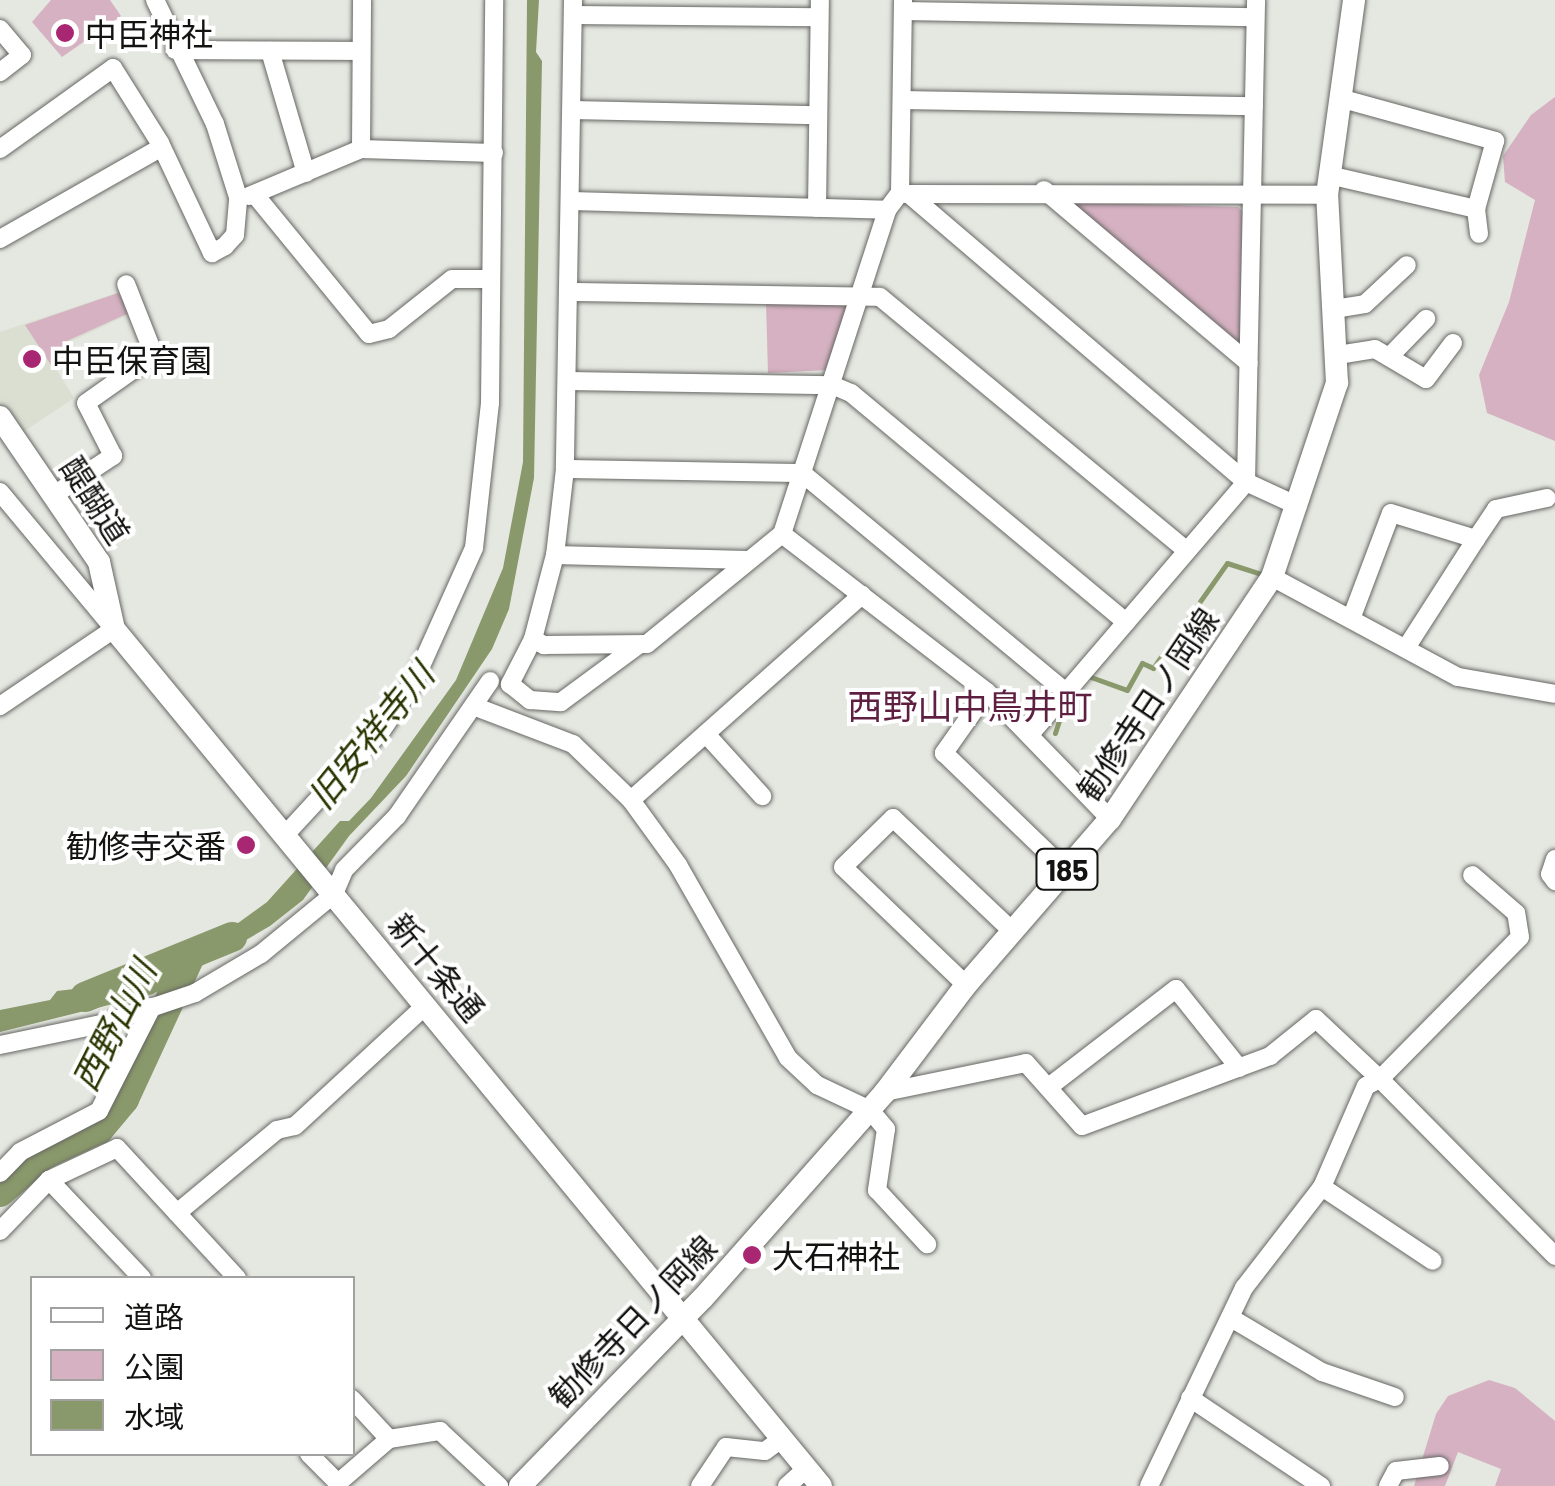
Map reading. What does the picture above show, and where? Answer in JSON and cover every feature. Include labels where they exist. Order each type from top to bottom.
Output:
[{"type":"main road","name":"勧修寺日ノ岡線","points":[[520,1486],[683,1315],[877,1101],[966,985],[1110,820],[1272,577],[1332,410],[1338,356],[1330,185],[1354,0]]},
{"type":"main road","name":"醍醐道","points":[[0,417],[104,573],[114,628]]},
{"type":"main road","name":"新十条通","points":[[114,628],[814,1477]]},
{"type":"street","points":[[156,0],[247,197],[369,334],[390,329],[452,279],[490,278]]},
{"type":"street","points":[[361,149],[362,0]]},
{"type":"street","points":[[292,843],[412,686],[474,548],[487,452],[494,0]]},
{"type":"street","points":[[1032,732],[1246,482],[1256,8],[903,6],[905,194],[1246,482],[1298,506]]},
{"type":"street","points":[[817,208],[820,8],[573,8],[565,469],[555,555],[533,639],[510,684],[520,695],[546,703],[575,697],[782,534],[863,294],[887,210],[905,194],[1044,190],[1253,197],[1330,185],[1476,209]]},
{"type":"street","points":[[0,28],[22,54],[0,72]]},
{"type":"street","points":[[176,50],[360,51]]},
{"type":"street","points":[[270,51],[306,173]]},
{"type":"street","points":[[2,144],[114,68],[162,147],[212,253],[235,236],[247,197]]},
{"type":"street","points":[[1343,99],[1495,140],[1476,209],[1479,234]]},
{"type":"street","points":[[902,100],[1254,106]]},
{"type":"street","points":[[572,110],[817,115]]},
{"type":"street","points":[[0,239],[162,147]]},
{"type":"street","points":[[247,197],[361,149],[494,153]]},
{"type":"street","points":[[1044,190],[1249,363]]},
{"type":"street","points":[[571,201],[887,210]]},
{"type":"street","points":[[1334,309],[1365,304],[1408,265]]},
{"type":"street","points":[[54,495],[113,456],[86,403],[154,355],[126,284]]},
{"type":"street","points":[[570,292],[880,297],[1187,551]]},
{"type":"street","points":[[1390,356],[1426,320]]},
{"type":"street","points":[[1338,356],[1375,349],[1426,380],[1452,343]]},
{"type":"street","points":[[569,381],[832,385],[851,393],[1126,622]]},
{"type":"street","points":[[565,469],[802,473],[1066,692]]},
{"type":"street","name":"新十条通","points":[[0,492],[114,628]]},
{"type":"street","points":[[1406,648],[1496,509],[1547,498]]},
{"type":"street","points":[[1351,619],[1391,514],[1476,539]]},
{"type":"street","points":[[782,534],[987,692],[1032,732],[1110,820]]},
{"type":"street","points":[[555,555],[747,560]]},
{"type":"street","points":[[1272,577],[1474,683],[1555,694]]},
{"type":"street","points":[[632,800],[862,595]]},
{"type":"street","points":[[0,706],[114,628]]},
{"type":"street","points":[[533,639],[544,645],[637,646]]},
{"type":"street","points":[[0,1045],[152,1008],[225,979],[331,890],[344,870],[396,816],[476,707],[490,681]]},
{"type":"street","points":[[987,692],[944,753],[1066,871]]},
{"type":"street","points":[[476,707],[573,744],[632,800],[678,865],[788,1058],[818,1085],[877,1101],[1026,1063],[1082,1126],[1270,1056],[1316,1020],[1555,1256]]},
{"type":"street","points":[[706,734],[762,796]]},
{"type":"street","points":[[966,985],[843,867],[893,818],[1012,931]]},
{"type":"street","points":[[1555,858],[1555,880]]},
{"type":"street","points":[[1149,1486],[1244,1288],[1322,1187],[1352,1110],[1366,1086],[1380,1079],[1520,938],[1516,913],[1472,875]]},
{"type":"street","points":[[1050,1086],[1176,989],[1239,1068]]},
{"type":"street","points":[[176,1213],[276,1130],[295,1126],[426,1005]]},
{"type":"street","points":[[0,1173],[20,1152],[99,1112],[152,1008]]},
{"type":"street","points":[[877,1101],[886,1130],[878,1190],[927,1244]]},
{"type":"street","points":[[0,1231],[48,1180],[116,1148],[235,1276]]},
{"type":"street","points":[[48,1180],[140,1276]]},
{"type":"street","points":[[1322,1187],[1433,1260]]},
{"type":"street","points":[[1232,1318],[1322,1372],[1394,1398]]},
{"type":"street","points":[[1190,1398],[1321,1486]]},
{"type":"street","points":[[355,1402],[389,1439]]},
{"type":"street","points":[[312,1456],[338,1483],[389,1439],[440,1431],[499,1486]]},
{"type":"street","points":[[700,1486],[726,1447],[765,1451],[783,1438]]},
{"type":"street","points":[[1388,1486],[1396,1471],[1440,1466]]},
{"type":"street","points":[[787,1486],[814,1477]]},
{"type":"shaded area","name":"中臣保育園","points":[[119,292],[132,313],[70,342],[75,353],[54,366],[74,398],[20,434],[0,405],[0,332]]},
{"type":"green space","points":[[51,0],[110,0],[121,16],[62,57],[32,22]]},
{"type":"green space","points":[[1555,97],[1555,441],[1487,413],[1479,375],[1509,302],[1535,200],[1505,182],[1503,156],[1531,115]]},
{"type":"green space","points":[[1070,202],[1238,207],[1245,214],[1242,345]]},
{"type":"green space","points":[[118,293],[131,312],[67,341],[74,352],[51,365],[25,325]]},
{"type":"green space","points":[[845,302],[850,308],[829,370],[768,373],[766,303]]},
{"type":"green space","points":[[1489,1380],[1515,1388],[1555,1421],[1555,1486],[1495,1486],[1501,1469],[1458,1452],[1445,1486],[1414,1486],[1436,1414],[1448,1396]]},
{"type":"water","points":[[527,0],[539,0],[536,52],[542,61],[534,478],[509,609],[492,649],[406,776],[349,836],[303,900],[270,926],[153,994],[0,1032],[0,1010],[50,1000],[57,991],[83,988],[90,996],[176,968],[267,902],[340,821],[349,821],[371,798],[456,680],[503,568],[523,462]]},
{"type":"waterway","points":[[1088,676],[1127,690],[1142,663],[1153,668],[1227,563],[1263,575]]},
{"type":"waterway","points":[[1055,733],[1063,708]]},
{"type":"waterway","name":"旧安祥寺川","points":[[85,997],[232,937]]},
{"type":"waterway","name":"西野山川","points":[[0,1192],[43,1155],[99,1129],[124,1099],[190,956]]},
{"type":"place","name":"中臣神社","points":[[65,33]]},
{"type":"place","name":"中臣保育園","points":[[32,359]]},
{"type":"place","name":"勧修寺交番","points":[[246,845]]},
{"type":"place","name":"大石神社","points":[[752,1255]]},
{"type":"district","name":"西野山中鳥井町","points":[[970,705]]}]
